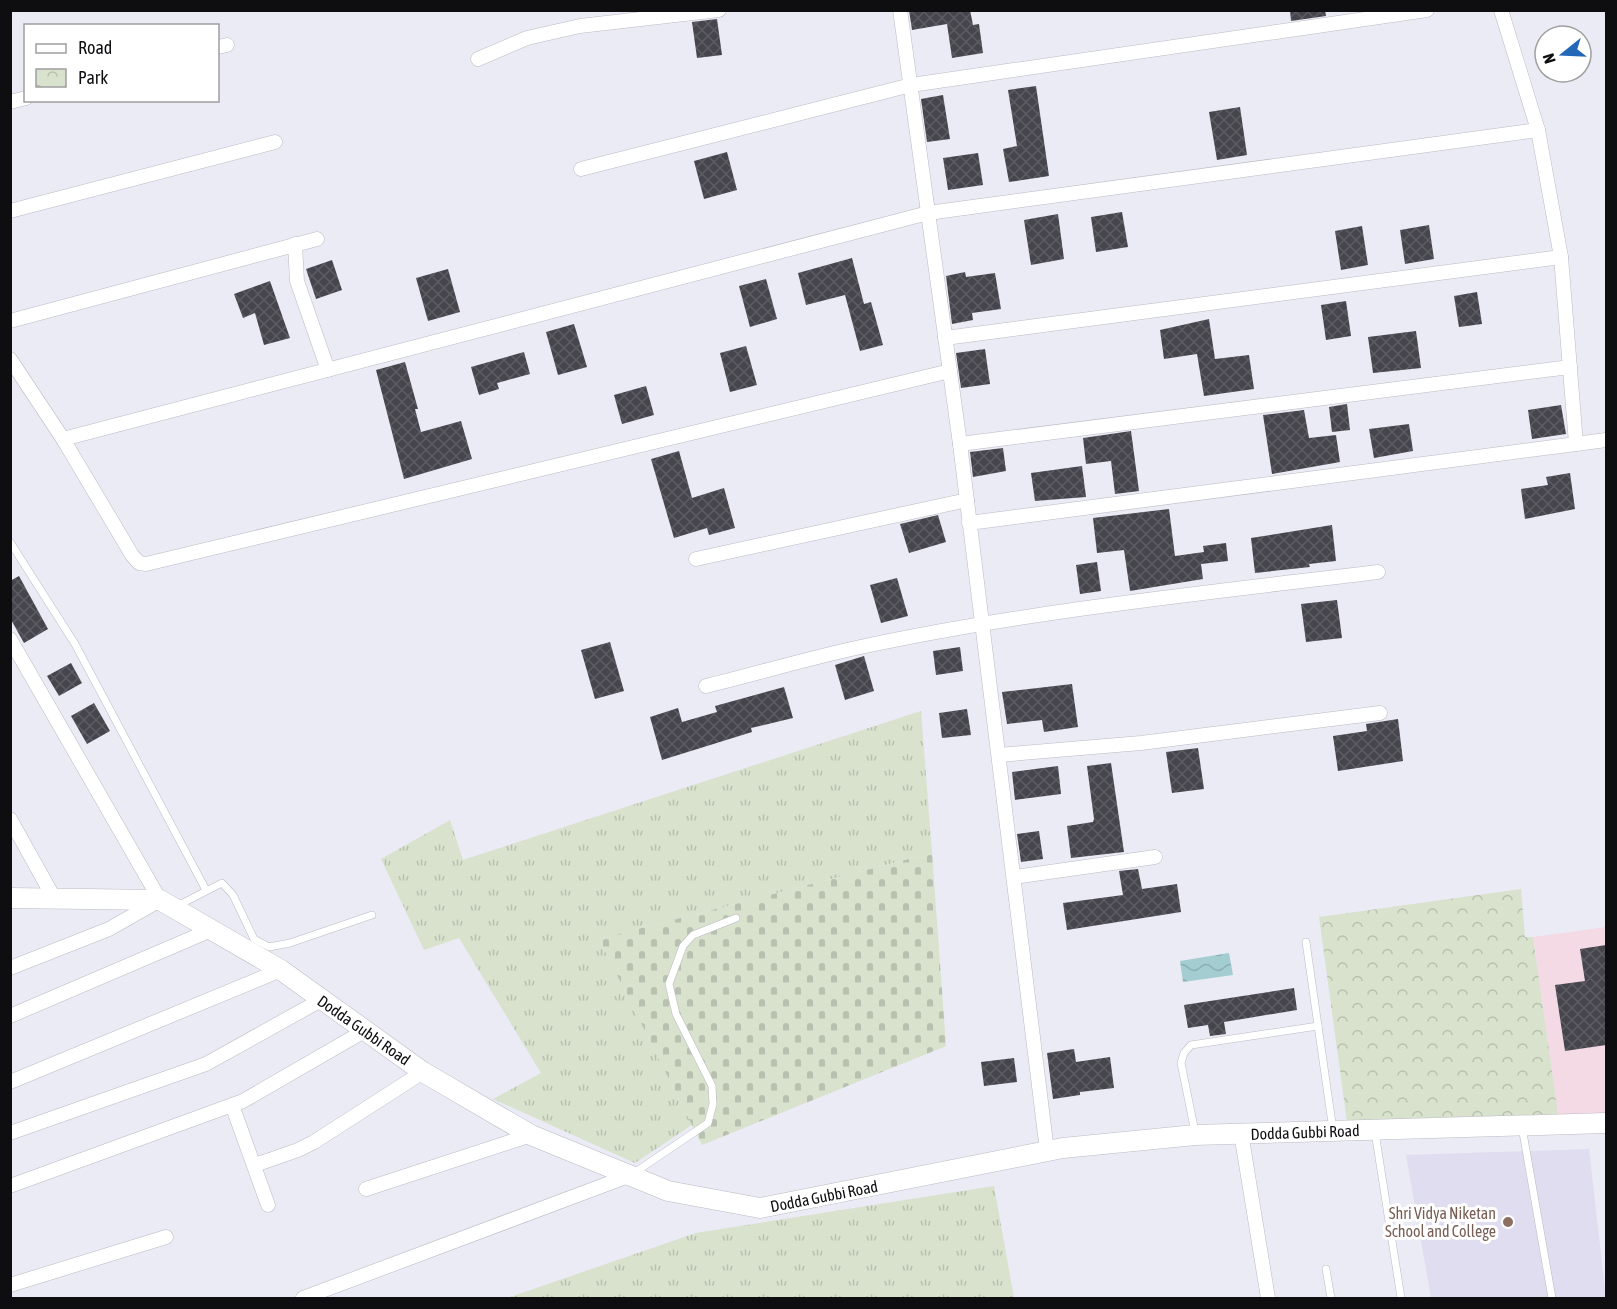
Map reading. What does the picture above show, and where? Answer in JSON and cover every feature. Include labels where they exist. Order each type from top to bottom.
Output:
[{"type":"main road","name":"Dodda Gubbi Road","points":[[10,898],[167,904],[281,970],[423,1072],[531,1135],[668,1191],[760,1208],[1047,1151],[1195,1135],[1606,1123]]},
{"type":"street","points":[[478,59],[527,38],[580,26],[719,10]]},
{"type":"street","points":[[900,10],[960,444],[1047,1151]]},
{"type":"street","points":[[581,169],[910,85],[1427,10]]},
{"type":"street","points":[[1501,10],[1538,130],[1561,257],[1576,444]]},
{"type":"street","points":[[63,439],[928,213],[1538,130]]},
{"type":"street","points":[[10,211],[275,142]]},
{"type":"street","points":[[10,321],[316,238]]},
{"type":"street","points":[[295,244],[297,281],[328,370]]},
{"type":"street","points":[[945,338],[1561,257]]},
{"type":"street","points":[[10,359],[63,439],[132,555],[139,563],[146,564],[950,371]]},
{"type":"street","points":[[960,444],[1570,367]]},
{"type":"street","points":[[969,523],[1606,440]]},
{"type":"street","points":[[696,559],[967,500]]},
{"type":"street","points":[[706,687],[856,648],[982,626],[1190,595],[1378,572]]},
{"type":"street","points":[[10,639],[167,904],[109,930],[10,968]]},
{"type":"street","points":[[999,755],[1141,743],[1380,713]]},
{"type":"street","points":[[10,819],[54,898]]},
{"type":"street","points":[[1014,877],[1155,857]]},
{"type":"street","points":[[10,1017],[211,930]]},
{"type":"street","points":[[10,1083],[281,970]]},
{"type":"street","points":[[10,1133],[206,1064],[321,1000]]},
{"type":"street","points":[[10,1186],[232,1105],[366,1030]]},
{"type":"street","points":[[255,1165],[314,1142],[423,1072]]},
{"type":"street","points":[[232,1105],[268,1205]]},
{"type":"street","points":[[1241,1134],[1269,1299]]},
{"type":"street","points":[[366,1189],[531,1135]]},
{"type":"street","points":[[303,1299],[631,1175]]},
{"type":"street","points":[[10,1286],[166,1237]]},
{"type":"lane","points":[[10,542],[75,644],[206,890]]},
{"type":"lane","points":[[167,904],[222,883],[228,887],[254,939],[269,947],[290,943],[372,915]]},
{"type":"lane","points":[[631,1175],[708,1123],[713,1104],[712,1086],[676,1014],[669,984],[683,946],[693,935],[736,918]]},
{"type":"lane","points":[[1306,942],[1334,1131]]},
{"type":"lane","points":[[1195,1135],[1181,1063],[1184,1053],[1191,1045],[1318,1026]]},
{"type":"lane","points":[[1521,1125],[1552,1299]]},
{"type":"lane","points":[[1374,1130],[1401,1299]]},
{"type":"lane","points":[[1326,1269],[1331,1299]]},
{"type":"shaded area","points":[[1606,927],[1606,1118],[1559,1121],[1533,937]]},
{"type":"shaded area","name":"Shri Vidya Niketan School and College","points":[[1589,1149],[1606,1298],[1431,1298],[1406,1155]]},
{"type":"green space","points":[[921,711],[932,853],[599,939],[692,1125],[635,1163],[493,1099],[541,1073],[459,938],[424,950],[381,859],[450,820],[463,860]]},
{"type":"green space","points":[[932,853],[946,1046],[702,1145],[599,939]]},
{"type":"green space","points":[[1521,889],[1525,937],[1533,937],[1559,1121],[1347,1122],[1319,917]]},
{"type":"green space","points":[[994,1186],[1014,1298],[507,1298],[696,1233]]},
{"type":"water","points":[[1229,953],[1233,975],[1183,982],[1180,961]]},
{"type":"building","points":[[909,10],[970,10],[973,25],[979,24],[983,53],[952,58],[947,24],[912,30]]},
{"type":"building","points":[[1290,10],[1325,10],[1326,16],[1291,21]]},
{"type":"building","points":[[717,19],[722,55],[697,58],[692,22]]},
{"type":"building","points":[[1036,86],[1049,176],[1009,182],[1003,149],[1017,146],[1008,90]]},
{"type":"building","points":[[943,95],[950,139],[927,142],[921,99]]},
{"type":"building","points":[[1240,107],[1247,155],[1217,160],[1209,112]]},
{"type":"building","points":[[727,152],[737,190],[704,199],[694,161]]},
{"type":"building","points":[[978,153],[983,185],[948,190],[943,158]]},
{"type":"building","points":[[1122,212],[1128,247],[1096,252],[1091,217]]},
{"type":"building","points":[[1058,214],[1064,259],[1031,265],[1024,220]]},
{"type":"building","points":[[1429,225],[1434,259],[1405,264],[1400,230]]},
{"type":"building","points":[[1362,226],[1368,265],[1341,270],[1335,231]]},
{"type":"building","points":[[852,258],[864,304],[871,302],[883,345],[860,351],[845,295],[806,305],[798,273]]},
{"type":"building","points":[[332,260],[342,290],[316,299],[306,269]]},
{"type":"building","points":[[448,269],[460,312],[428,321],[416,278]]},
{"type":"building","points":[[965,272],[966,277],[995,273],[1001,309],[972,313],[973,320],[952,324],[946,276]]},
{"type":"building","points":[[766,279],[777,319],[750,327],[739,286]]},
{"type":"building","points":[[270,281],[290,338],[264,345],[255,313],[243,318],[234,294]]},
{"type":"building","points":[[1477,292],[1482,324],[1459,327],[1454,296]]},
{"type":"building","points":[[1346,301],[1351,336],[1326,340],[1321,305]]},
{"type":"building","points":[[1209,319],[1215,359],[1249,355],[1254,389],[1204,396],[1197,354],[1164,359],[1160,330]]},
{"type":"building","points":[[574,324],[587,367],[558,375],[546,332]]},
{"type":"building","points":[[1416,331],[1421,368],[1373,373],[1368,337]]},
{"type":"building","points":[[746,346],[757,385],[730,392],[720,353]]},
{"type":"building","points":[[985,349],[990,384],[961,388],[956,353]]},
{"type":"building","points":[[524,352],[530,374],[497,383],[499,389],[479,395],[471,367]]},
{"type":"building","points":[[405,362],[418,409],[415,409],[421,432],[461,421],[472,459],[404,479],[376,370]]},
{"type":"building","points":[[646,386],[654,415],[622,424],[614,395]]},
{"type":"building","points":[[1347,404],[1350,430],[1332,432],[1329,407]]},
{"type":"building","points":[[1561,405],[1566,434],[1532,439],[1528,410]]},
{"type":"building","points":[[1304,410],[1309,438],[1336,435],[1340,462],[1272,474],[1263,415]]},
{"type":"building","points":[[1409,424],[1413,451],[1374,458],[1369,429]]},
{"type":"building","points":[[1131,431],[1139,491],[1115,494],[1111,461],[1086,464],[1083,438]]},
{"type":"building","points":[[1003,448],[1006,471],[973,477],[970,452]]},
{"type":"building","points":[[679,451],[692,498],[724,488],[735,528],[709,535],[707,528],[674,538],[651,459]]},
{"type":"building","points":[[1082,466],[1086,497],[1035,501],[1031,473]]},
{"type":"building","points":[[1570,473],[1575,509],[1525,519],[1521,489],[1548,485],[1546,477]]},
{"type":"building","points":[[1169,509],[1175,556],[1204,552],[1203,546],[1226,543],[1228,561],[1201,564],[1203,579],[1130,591],[1124,550],[1097,553],[1093,518]]},
{"type":"building","points":[[938,515],[946,542],[909,553],[900,524]]},
{"type":"building","points":[[1332,525],[1336,561],[1309,564],[1310,567],[1255,573],[1251,538]]},
{"type":"building","points":[[1097,562],[1101,591],[1080,594],[1076,565]]},
{"type":"building","points":[[19,576],[48,629],[24,643],[10,618],[10,581]]},
{"type":"building","points":[[897,578],[908,616],[881,623],[870,585]]},
{"type":"building","points":[[1337,600],[1342,638],[1306,642],[1301,604]]},
{"type":"building","points":[[610,642],[624,691],[595,699],[581,650]]},
{"type":"building","points":[[960,647],[963,671],[936,675],[933,651]]},
{"type":"building","points":[[864,656],[874,691],[845,700],[835,665]]},
{"type":"building","points":[[71,663],[82,683],[59,696],[47,676]]},
{"type":"building","points":[[1072,684],[1078,727],[1044,732],[1042,720],[1007,724],[1002,692]]},
{"type":"building","points":[[784,687],[793,718],[751,728],[752,732],[662,760],[650,717],[678,708],[682,722],[717,712],[715,706]]},
{"type":"building","points":[[94,703],[110,731],[87,744],[71,716]]},
{"type":"building","points":[[967,709],[971,735],[942,738],[939,713]]},
{"type":"building","points":[[1398,719],[1403,761],[1338,771],[1333,736],[1367,731],[1366,724]]},
{"type":"building","points":[[1198,748],[1204,789],[1172,793],[1166,752]]},
{"type":"building","points":[[1111,763],[1124,852],[1071,858],[1067,826],[1093,822],[1094,819],[1087,766]]},
{"type":"building","points":[[1058,766],[1061,794],[1015,800],[1012,772]]},
{"type":"building","points":[[1039,831],[1043,859],[1021,862],[1017,834]]},
{"type":"building","points":[[1138,869],[1142,889],[1177,884],[1181,912],[1067,930],[1063,903],[1123,895],[1119,871]]},
{"type":"building","points":[[1606,945],[1606,1045],[1565,1051],[1555,985],[1585,981],[1580,949]]},
{"type":"building","points":[[1294,988],[1297,1010],[1224,1022],[1226,1034],[1210,1036],[1208,1025],[1188,1028],[1184,1005]]},
{"type":"building","points":[[1074,1049],[1076,1062],[1110,1057],[1114,1088],[1080,1092],[1080,1095],[1053,1099],[1047,1053]]},
{"type":"building","points":[[1014,1058],[1017,1082],[984,1086],[981,1062]]},
{"type":"place","name":"Shri Vidya Niketan School and College","points":[[1508,1222]]}]
